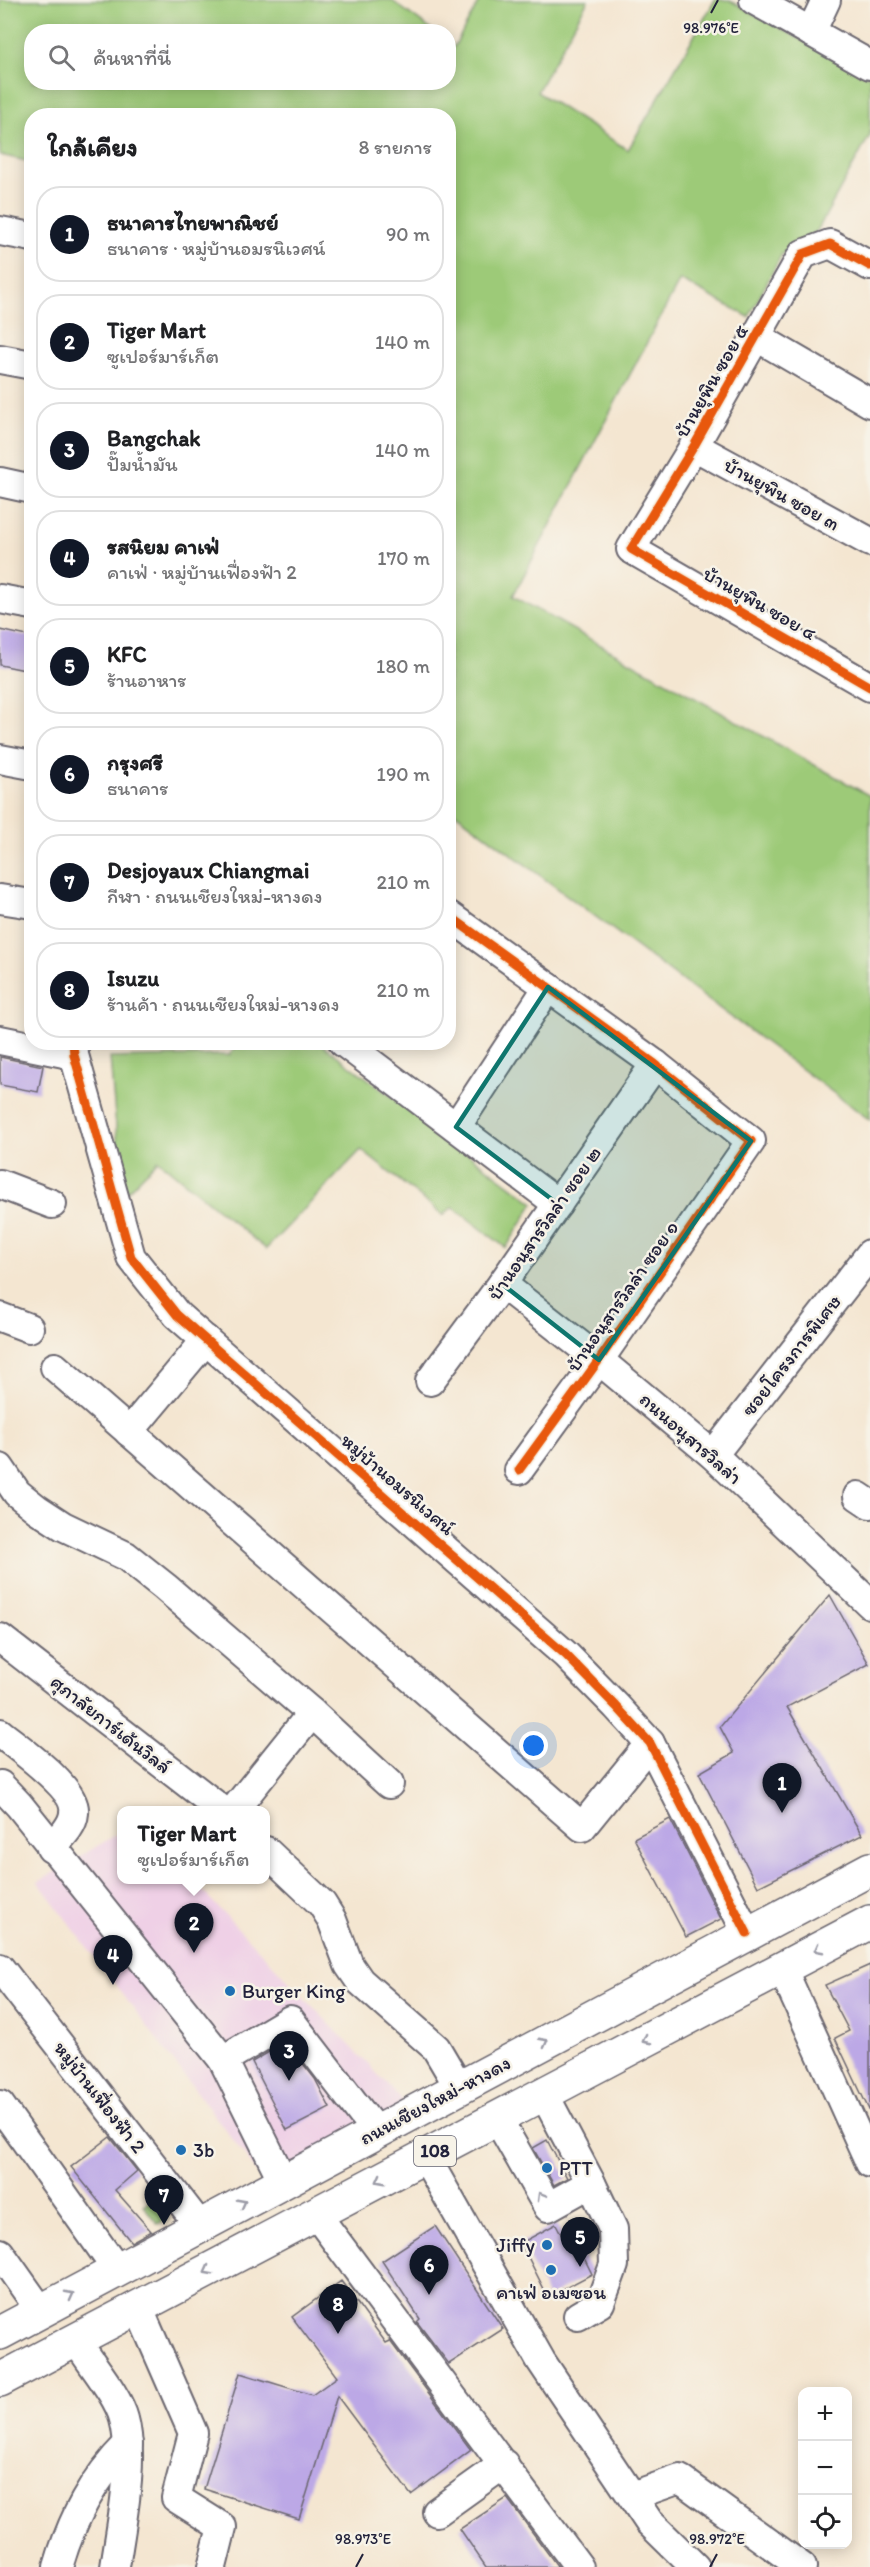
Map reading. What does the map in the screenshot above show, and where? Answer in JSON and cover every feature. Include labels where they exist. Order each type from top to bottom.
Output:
[{"type":"main road","name":"ถนนเชียงใหม่-หางดง","points":[[0,2332],[870,1869]]},
{"type":"main road","name":"108","points":[[0,2380],[870,1922]]},
{"type":"street","points":[[754,0],[870,65]]},
{"type":"street","points":[[811,32],[826,0]]},
{"type":"street","points":[[0,231],[24,236]]},
{"type":"street","name":"บ้านยุพิน ซอย ๕","points":[[631,549],[694,446],[803,254],[830,243],[870,266]]},
{"type":"street","points":[[757,337],[870,403]]},
{"type":"street","points":[[0,359],[24,364]]},
{"type":"street","name":"บ้านยุพิน ซอย ๓","points":[[694,446],[870,542]]},
{"type":"street","points":[[0,482],[24,487]]},
{"type":"street","name":"บ้านยุพิน ซอย ๔","points":[[631,549],[870,687]]},
{"type":"street","points":[[0,599],[24,604]]},
{"type":"street","points":[[0,759],[24,764]]},
{"type":"street","points":[[0,899],[24,903]]},
{"type":"street","points":[[456,921],[655,1064]]},
{"type":"street","points":[[456,1127],[548,987]]},
{"type":"street","points":[[0,1040],[24,1043]]},
{"type":"street","name":"หมู่บ้านอมรนิเวศน์","points":[[73,1050],[130,1257],[177,1315],[566,1655],[650,1743],[747,1934]]},
{"type":"street","points":[[354,1050],[558,1204]]},
{"type":"street","name":"บ้านอนุสารวิลล่า ซอย ๑","points":[[519,1470],[599,1360],[751,1141],[655,1064]]},
{"type":"street","name":"บ้านอนุสารวิลล่า ซอย ๒","points":[[430,1381],[502,1284],[655,1064]]},
{"type":"street","points":[[0,1184],[52,1204]]},
{"type":"street","name":"ซอยโครงการพิเศษ","points":[[713,1455],[870,1254]]},
{"type":"street","name":"ถนนอนุสารวิลล่า","points":[[502,1284],[599,1360],[713,1455],[870,1604]]},
{"type":"street","points":[[0,1317],[29,1328]]},
{"type":"street","points":[[129,1432],[206,1340]]},
{"type":"street","points":[[55,1367],[582,1827],[650,1743]]},
{"type":"street","points":[[0,1468],[17,1493],[37,1509],[63,1526],[126,1556],[165,1587],[312,1713],[388,1784]]},
{"type":"street","name":"ศุภาลัยการ์เด้นวิลล์","points":[[0,1638],[217,1806]]},
{"type":"street","points":[[237,1806],[312,1713]]},
{"type":"street","points":[[0,1733],[63,1787],[73,1801],[75,1811],[73,1820],[51,1848]]},
{"type":"street","points":[[0,1785],[19,1805],[51,1848],[223,2060],[283,2181]]},
{"type":"street","points":[[270,1855],[322,1904],[332,1920],[349,1965],[360,1981],[436,2048],[459,2087]]},
{"type":"street","name":"หมู่บ้านเฟื่องฟ้า 2","points":[[0,1968],[200,2226]]},
{"type":"street","points":[[782,1968],[870,2163]]},
{"type":"street","points":[[223,2060],[290,2020],[376,2132]]},
{"type":"street","points":[[544,2094],[613,2229],[614,2265],[600,2303],[578,2316]]},
{"type":"street","points":[[1,2107],[117,2270]]},
{"type":"street","points":[[497,2118],[548,2207],[591,2183]]},
{"type":"street","points":[[425,2156],[541,2361],[649,2522],[695,2567]]},
{"type":"street","points":[[316,2214],[579,2567]]},
{"type":"street","points":[[0,2253],[41,2310]]},
{"type":"street","points":[[138,2307],[193,2433],[176,2498],[222,2527],[212,2567]]},
{"type":"street","points":[[76,2340],[111,2393],[124,2418],[128,2444],[125,2494],[115,2567]]},
{"type":"street","points":[[58,2567],[84,2500],[112,2460],[128,2444]]},
{"type":"street","points":[[437,2512],[504,2464]]},
{"type":"street","points":[[632,2496],[680,2479],[802,2567]]},
{"type":"highlighted area","points":[[548,987],[751,1141],[599,1360],[502,1284],[558,1204],[456,1127]]},
{"type":"shaded area","points":[[117,1834],[117,1884],[196,1884],[407,2105],[264,2181],[38,1882]]},
{"type":"green space","points":[[0,0],[391,0],[424,24],[24,24],[24,90],[456,90],[456,43],[480,0],[588,0],[537,92],[628,150],[715,0],[729,0],[870,77],[870,135],[817,231],[782,254],[749,317],[680,280],[513,596],[870,796],[870,1120],[456,813],[456,108],[24,108],[24,160],[0,155]]},
{"type":"green space","points":[[234,1050],[329,1050],[534,1203],[506,1248],[453,1207],[443,1215],[361,1150],[266,1249],[158,1160],[122,1197],[110,1058],[229,1055]]},
{"type":"green space","points":[[153,2200],[167,2218],[158,2224],[143,2205]]},
{"type":"building","points":[[0,630],[24,635],[24,670],[0,665]]},
{"type":"building","points":[[0,1057],[43,1066],[38,1092],[0,1085]]},
{"type":"building","points":[[830,1595],[869,1664],[787,1707],[862,1835],[758,1887],[699,1773],[734,1753],[720,1727]]},
{"type":"building","points":[[670,1819],[721,1919],[686,1937],[634,1838]]},
{"type":"building","points":[[870,1965],[870,2112],[835,2038],[849,2031],[825,1985]]},
{"type":"building","points":[[286,2042],[315,2079],[330,2108],[287,2130],[252,2062]]},
{"type":"building","points":[[110,2137],[137,2171],[115,2190],[151,2231],[131,2242],[71,2167]]},
{"type":"building","points":[[547,2140],[567,2178],[554,2185],[533,2148]]},
{"type":"building","points":[[556,2224],[575,2260],[583,2256],[592,2274],[548,2297],[521,2243]]},
{"type":"building","points":[[435,2226],[503,2329],[449,2364],[417,2322],[420,2319],[382,2261]]},
{"type":"building","points":[[341,2281],[386,2343],[390,2341],[471,2450],[411,2495],[337,2396],[299,2519],[204,2489],[240,2373],[312,2395],[337,2377],[292,2317]]},
{"type":"building","points":[[507,2498],[558,2567],[486,2567],[460,2529]]},
{"type":"cycle path","points":[[870,266],[830,244],[803,254],[694,446],[631,549],[870,687]]},
{"type":"cycle path","points":[[456,921],[655,1064],[751,1141],[599,1360],[519,1470]]},
{"type":"cycle path","points":[[74,1050],[131,1257],[177,1315],[566,1655],[650,1743],[747,1933]]},
{"type":"place","name":"ธนาคารไทยพาณิชย์","points":[[782,1813]]},
{"type":"place","name":"Tiger Mart","points":[[194,1953]]},
{"type":"place","name":"รสนิยม คาเฟ่","points":[[113,1985]]},
{"type":"place","name":"Burger King","points":[[230,1991]]},
{"type":"place","name":"Bangchak","points":[[289,2081]]},
{"type":"place","name":"3b","points":[[181,2150]]},
{"type":"place","name":"PTT","points":[[547,2168]]},
{"type":"place","name":"Desjoyaux Chiangmai","points":[[164,2225]]},
{"type":"place","name":"Jiffy","points":[[547,2245]]},
{"type":"place","name":"KFC","points":[[580,2267]]},
{"type":"place","name":"คาเฟ่ อเมซอน","points":[[551,2270]]},
{"type":"place","name":"กรุงศรี","points":[[429,2295]]},
{"type":"place","name":"Isuzu","points":[[338,2334]]}]
